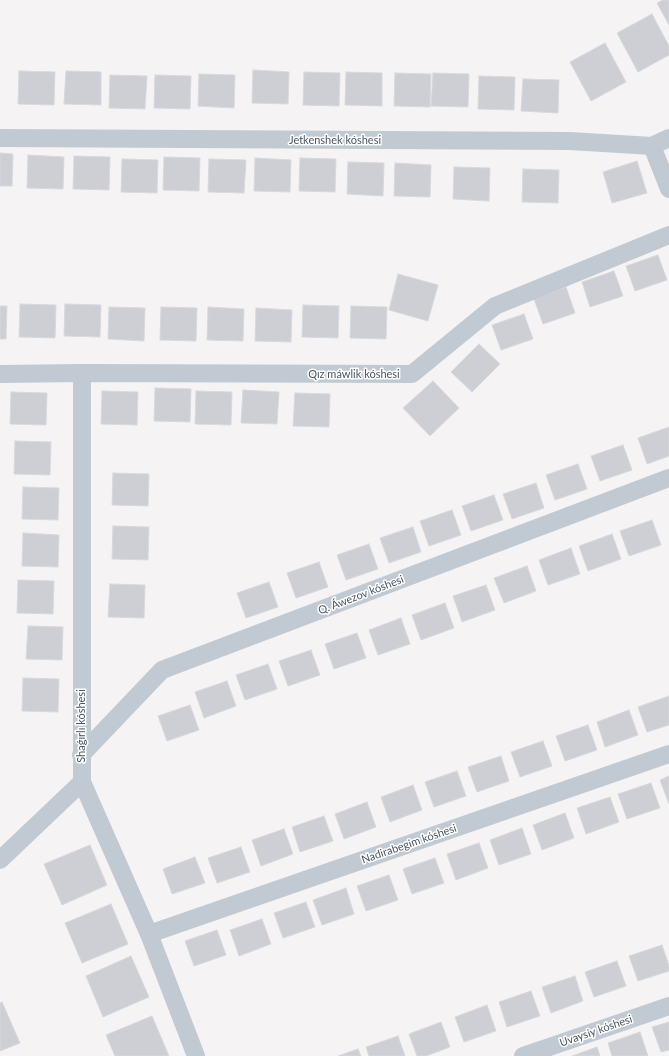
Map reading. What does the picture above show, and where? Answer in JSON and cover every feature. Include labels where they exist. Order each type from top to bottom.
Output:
[{"type":"street","name":"Jetkenshek kóshesi","points":[[0,138],[562,141],[652,146],[669,138]]},
{"type":"street","points":[[652,146],[669,189]]},
{"type":"street","name":"Qız máwlik kóshesi","points":[[0,374],[412,374],[494,306],[669,235]]},
{"type":"street","name":"Shaǵırlı kóshesi","points":[[82,373],[82,782],[149,934],[196,1056]]},
{"type":"street","name":"Q. Áwezov kóshesi","points":[[81,755],[162,670],[669,478]]},
{"type":"street","name":"Nadirabegim kóshesi","points":[[149,934],[669,754]]},
{"type":"street","points":[[0,860],[82,782]]},
{"type":"street","name":"Uvaysiy kóshesi","points":[[523,1056],[669,1006]]},
{"type":"building","points":[[663,0],[669,0],[669,25],[657,3]]},
{"type":"building","points":[[652,14],[669,46],[669,55],[638,72],[617,33]]},
{"type":"building","points":[[605,43],[626,82],[591,101],[570,62]]},
{"type":"building","points":[[253,70],[289,72],[288,104],[252,103]]},
{"type":"building","points":[[19,71],[55,72],[54,105],[18,104]]},
{"type":"building","points":[[66,71],[101,72],[101,105],[64,104]]},
{"type":"building","points":[[304,72],[340,73],[339,106],[303,105]]},
{"type":"building","points":[[346,72],[382,73],[382,106],[345,105]]},
{"type":"building","points":[[395,73],[431,74],[430,107],[394,106]]},
{"type":"building","points":[[433,73],[469,74],[468,107],[431,106]]},
{"type":"building","points":[[199,74],[235,75],[234,108],[198,106]]},
{"type":"building","points":[[110,75],[147,76],[145,109],[109,108]]},
{"type":"building","points":[[155,75],[191,76],[190,109],[154,108]]},
{"type":"building","points":[[479,76],[515,77],[514,110],[478,109]]},
{"type":"building","points":[[523,79],[559,80],[558,113],[521,111]]},
{"type":"building","points":[[0,153],[13,154],[12,186],[0,186]]},
{"type":"building","points":[[28,155],[64,157],[63,189],[27,188]]},
{"type":"building","points":[[74,156],[110,157],[109,190],[73,189]]},
{"type":"building","points":[[164,157],[200,158],[199,191],[163,190]]},
{"type":"building","points":[[255,158],[291,160],[290,192],[254,191]]},
{"type":"building","points":[[300,158],[336,159],[335,192],[299,191]]},
{"type":"building","points":[[122,159],[158,160],[157,193],[121,192]]},
{"type":"building","points":[[209,159],[246,160],[244,193],[208,192]]},
{"type":"building","points":[[637,161],[647,193],[612,203],[603,172]]},
{"type":"building","points":[[348,162],[384,163],[383,196],[347,194]]},
{"type":"building","points":[[395,163],[431,165],[430,197],[394,196]]},
{"type":"building","points":[[454,167],[490,168],[489,201],[453,199]]},
{"type":"building","points":[[523,169],[559,170],[558,203],[522,202]]},
{"type":"building","points":[[658,255],[667,280],[635,291],[626,266]]},
{"type":"building","points":[[614,271],[623,296],[590,307],[582,282]]},
{"type":"building","points":[[398,274],[438,285],[428,321],[389,310]]},
{"type":"building","points":[[566,287],[575,313],[543,324],[534,299]]},
{"type":"building","points":[[20,304],[56,305],[55,338],[19,337]]},
{"type":"building","points":[[65,304],[101,305],[100,337],[64,336]]},
{"type":"building","points":[[303,305],[339,306],[338,338],[302,337]]},
{"type":"building","points":[[0,306],[7,306],[6,339],[0,339]]},
{"type":"building","points":[[351,306],[387,307],[386,339],[350,338]]},
{"type":"building","points":[[109,307],[145,308],[144,341],[108,339]]},
{"type":"building","points":[[161,307],[197,308],[196,341],[160,340]]},
{"type":"building","points":[[208,307],[244,309],[243,341],[207,340]]},
{"type":"building","points":[[256,308],[292,310],[291,342],[255,341]]},
{"type":"building","points":[[524,314],[533,339],[501,350],[492,325]]},
{"type":"building","points":[[479,344],[500,364],[472,392],[451,372]]},
{"type":"building","points":[[433,381],[459,408],[430,436],[403,408]]},
{"type":"building","points":[[155,388],[191,389],[190,422],[154,421]]},
{"type":"building","points":[[243,390],[279,392],[277,424],[241,423]]},
{"type":"building","points":[[102,391],[138,392],[137,425],[101,424]]},
{"type":"building","points":[[196,391],[232,392],[231,425],[195,424]]},
{"type":"building","points":[[11,392],[47,393],[46,425],[10,424]]},
{"type":"building","points":[[295,393],[330,394],[329,427],[293,426]]},
{"type":"building","points":[[669,427],[669,456],[647,464],[638,438]]},
{"type":"building","points":[[15,441],[51,442],[50,475],[14,474]]},
{"type":"building","points":[[623,445],[632,470],[600,481],[591,456]]},
{"type":"building","points":[[578,464],[587,489],[555,500],[546,475]]},
{"type":"building","points":[[113,473],[149,474],[148,506],[112,505]]},
{"type":"building","points":[[536,483],[544,508],[512,519],[503,494]]},
{"type":"building","points":[[23,487],[59,488],[58,520],[22,519]]},
{"type":"building","points":[[494,495],[503,520],[471,531],[462,506]]},
{"type":"building","points":[[452,510],[461,535],[429,546],[420,521]]},
{"type":"building","points":[[652,520],[661,545],[629,556],[620,531]]},
{"type":"building","points":[[113,526],[149,527],[148,560],[112,559]]},
{"type":"building","points":[[413,527],[421,552],[389,563],[380,538]]},
{"type":"building","points":[[23,533],[59,535],[58,567],[22,566]]},
{"type":"building","points":[[612,534],[621,559],[588,571],[579,546]]},
{"type":"building","points":[[369,544],[378,569],[346,580],[337,555]]},
{"type":"building","points":[[571,548],[580,574],[548,585],[539,560]]},
{"type":"building","points":[[319,562],[328,587],[296,598],[287,573]]},
{"type":"building","points":[[527,566],[536,591],[504,603],[494,578]]},
{"type":"building","points":[[18,580],[54,581],[53,614],[17,613]]},
{"type":"building","points":[[269,582],[278,607],[246,618],[237,593]]},
{"type":"building","points":[[110,584],[145,585],[144,618],[108,617]]},
{"type":"building","points":[[486,585],[495,610],[462,622],[453,596]]},
{"type":"building","points":[[445,603],[454,628],[421,640],[412,615]]},
{"type":"building","points":[[401,618],[410,644],[378,655],[369,630]]},
{"type":"building","points":[[28,626],[63,627],[62,660],[26,659]]},
{"type":"building","points":[[357,633],[366,658],[334,669],[325,644]]},
{"type":"building","points":[[311,650],[320,675],[288,686],[279,661]]},
{"type":"building","points":[[268,664],[277,689],[245,700],[236,675]]},
{"type":"building","points":[[23,678],[59,679],[58,712],[22,711]]},
{"type":"building","points":[[227,681],[236,706],[204,718],[195,692]]},
{"type":"building","points":[[669,696],[669,725],[647,732],[638,707]]},
{"type":"building","points":[[190,705],[199,730],[167,741],[158,716]]},
{"type":"building","points":[[629,710],[638,735],[605,747],[597,722]]},
{"type":"building","points":[[588,725],[597,750],[565,761],[556,736]]},
{"type":"building","points":[[543,741],[552,766],[520,777],[511,752]]},
{"type":"building","points":[[501,756],[509,781],[477,792],[468,767]]},
{"type":"building","points":[[457,771],[466,796],[434,807],[425,782]]},
{"type":"building","points":[[669,776],[669,804],[660,780]]},
{"type":"building","points":[[651,783],[660,808],[627,819],[618,794]]},
{"type":"building","points":[[413,785],[422,810],[390,822],[381,797]]},
{"type":"building","points":[[610,797],[619,822],[586,834],[577,808]]},
{"type":"building","points":[[367,802],[376,827],[344,839],[335,814]]},
{"type":"building","points":[[565,813],[574,838],[542,850],[533,825]]},
{"type":"building","points":[[324,816],[333,841],[300,852],[292,827]]},
{"type":"building","points":[[522,828],[531,854],[499,865],[490,840]]},
{"type":"building","points":[[284,829],[293,854],[261,866],[252,840]]},
{"type":"building","points":[[479,843],[488,868],[456,880],[447,854]]},
{"type":"building","points":[[90,845],[107,885],[62,905],[44,864]]},
{"type":"building","points":[[241,847],[250,872],[217,883],[208,858]]},
{"type":"building","points":[[195,857],[205,883],[172,894],[163,869]]},
{"type":"building","points":[[435,858],[444,883],[412,894],[403,869]]},
{"type":"building","points":[[389,875],[398,900],[366,911],[357,886]]},
{"type":"building","points":[[346,888],[354,914],[322,925],[313,900]]},
{"type":"building","points":[[306,902],[315,927],[283,938],[274,913]]},
{"type":"building","points":[[111,904],[128,944],[82,963],[65,923]]},
{"type":"building","points":[[262,919],[271,944],[239,956],[230,930]]},
{"type":"building","points":[[217,930],[226,955],[194,966],[185,941]]},
{"type":"building","points":[[662,945],[669,966],[669,971],[638,981],[629,956]]},
{"type":"building","points":[[131,956],[149,997],[103,1017],[86,976]]},
{"type":"building","points":[[617,961],[626,986],[594,997],[585,972]]},
{"type":"building","points":[[575,976],[583,1001],[551,1013],[542,987]]},
{"type":"building","points":[[531,991],[540,1016],[507,1027],[499,1002]]},
{"type":"building","points":[[2,1002],[20,1043],[0,1051],[0,1003]]},
{"type":"building","points":[[487,1005],[496,1031],[464,1042],[455,1017]]},
{"type":"building","points":[[152,1016],[169,1056],[115,1056],[106,1035]]},
{"type":"building","points":[[441,1022],[450,1047],[426,1056],[417,1056],[409,1034]]},
{"type":"building","points":[[669,1022],[669,1050],[661,1052],[652,1027]]},
{"type":"building","points":[[640,1032],[648,1056],[612,1056],[608,1043]]},
{"type":"building","points":[[398,1036],[405,1056],[369,1056],[366,1047]]},
{"type":"building","points":[[597,1047],[600,1056],[572,1056]]},
{"type":"building","points":[[358,1049],[361,1056],[338,1056]]}]
